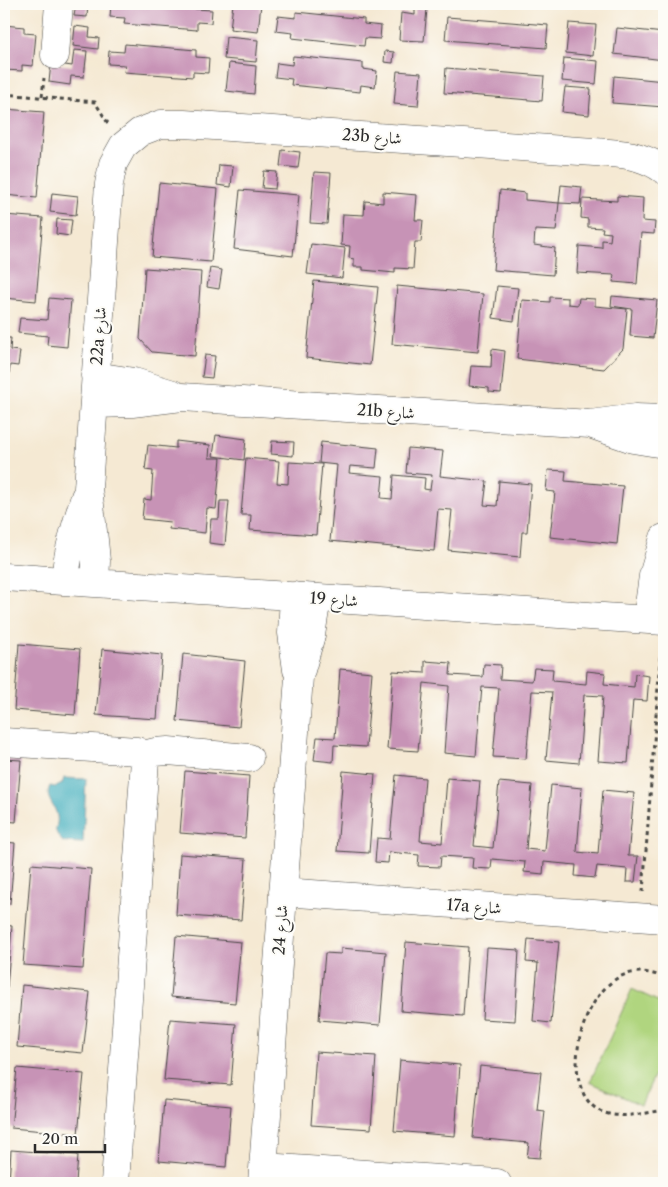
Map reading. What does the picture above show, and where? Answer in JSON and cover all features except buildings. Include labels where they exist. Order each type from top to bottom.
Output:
[{"type":"street","points":[[55,54],[59,4]]},
{"type":"street","name":"23b شارع","points":[[109,184],[113,164],[124,146],[140,132],[161,124],[184,124],[632,155],[654,163],[664,170]]},
{"type":"street","name":"22a شارع","points":[[95,583],[96,561],[88,488],[109,184]]},
{"type":"street","name":"21b شارع","points":[[96,376],[134,382],[182,397]]},
{"type":"street","name":"21b شارع","points":[[94,404],[132,403],[182,397],[590,424],[635,418],[664,419]]},
{"type":"street","name":"21b شارع","points":[[590,424],[633,439],[664,444]]},
{"type":"street","name":"22a شارع","points":[[65,581],[67,559],[72,538],[88,488]]},
{"type":"street","points":[[658,621],[653,576],[664,538]]},
{"type":"street","name":"شارع 19","points":[[4,577],[658,621]]},
{"type":"street","name":"شارع 24","points":[[263,1175],[299,677],[292,633],[306,597]]},
{"type":"street","points":[[4,742],[137,751],[142,755],[146,766],[115,1183]]},
{"type":"street","points":[[142,755],[168,751],[249,758]]},
{"type":"street","name":"17a شارع","points":[[283,892],[653,918]]},
{"type":"street","points":[[263,1175],[497,1183]]},
{"type":"path","points":[[4,94],[95,102],[124,146]]},
{"type":"path","points":[[653,918],[658,621]]},
{"type":"path","points":[[664,977],[649,972],[626,974],[607,985],[593,1003],[582,1025],[578,1050],[578,1074],[584,1096],[600,1111],[622,1116],[664,1110]]},
{"type":"green space","points":[[632,989],[664,1004],[664,1054],[641,1105],[590,1082]]},
{"type":"water","points":[[64,778],[86,779],[83,843],[63,842],[56,831],[57,816],[48,791],[50,786],[56,787],[62,784]]}]
